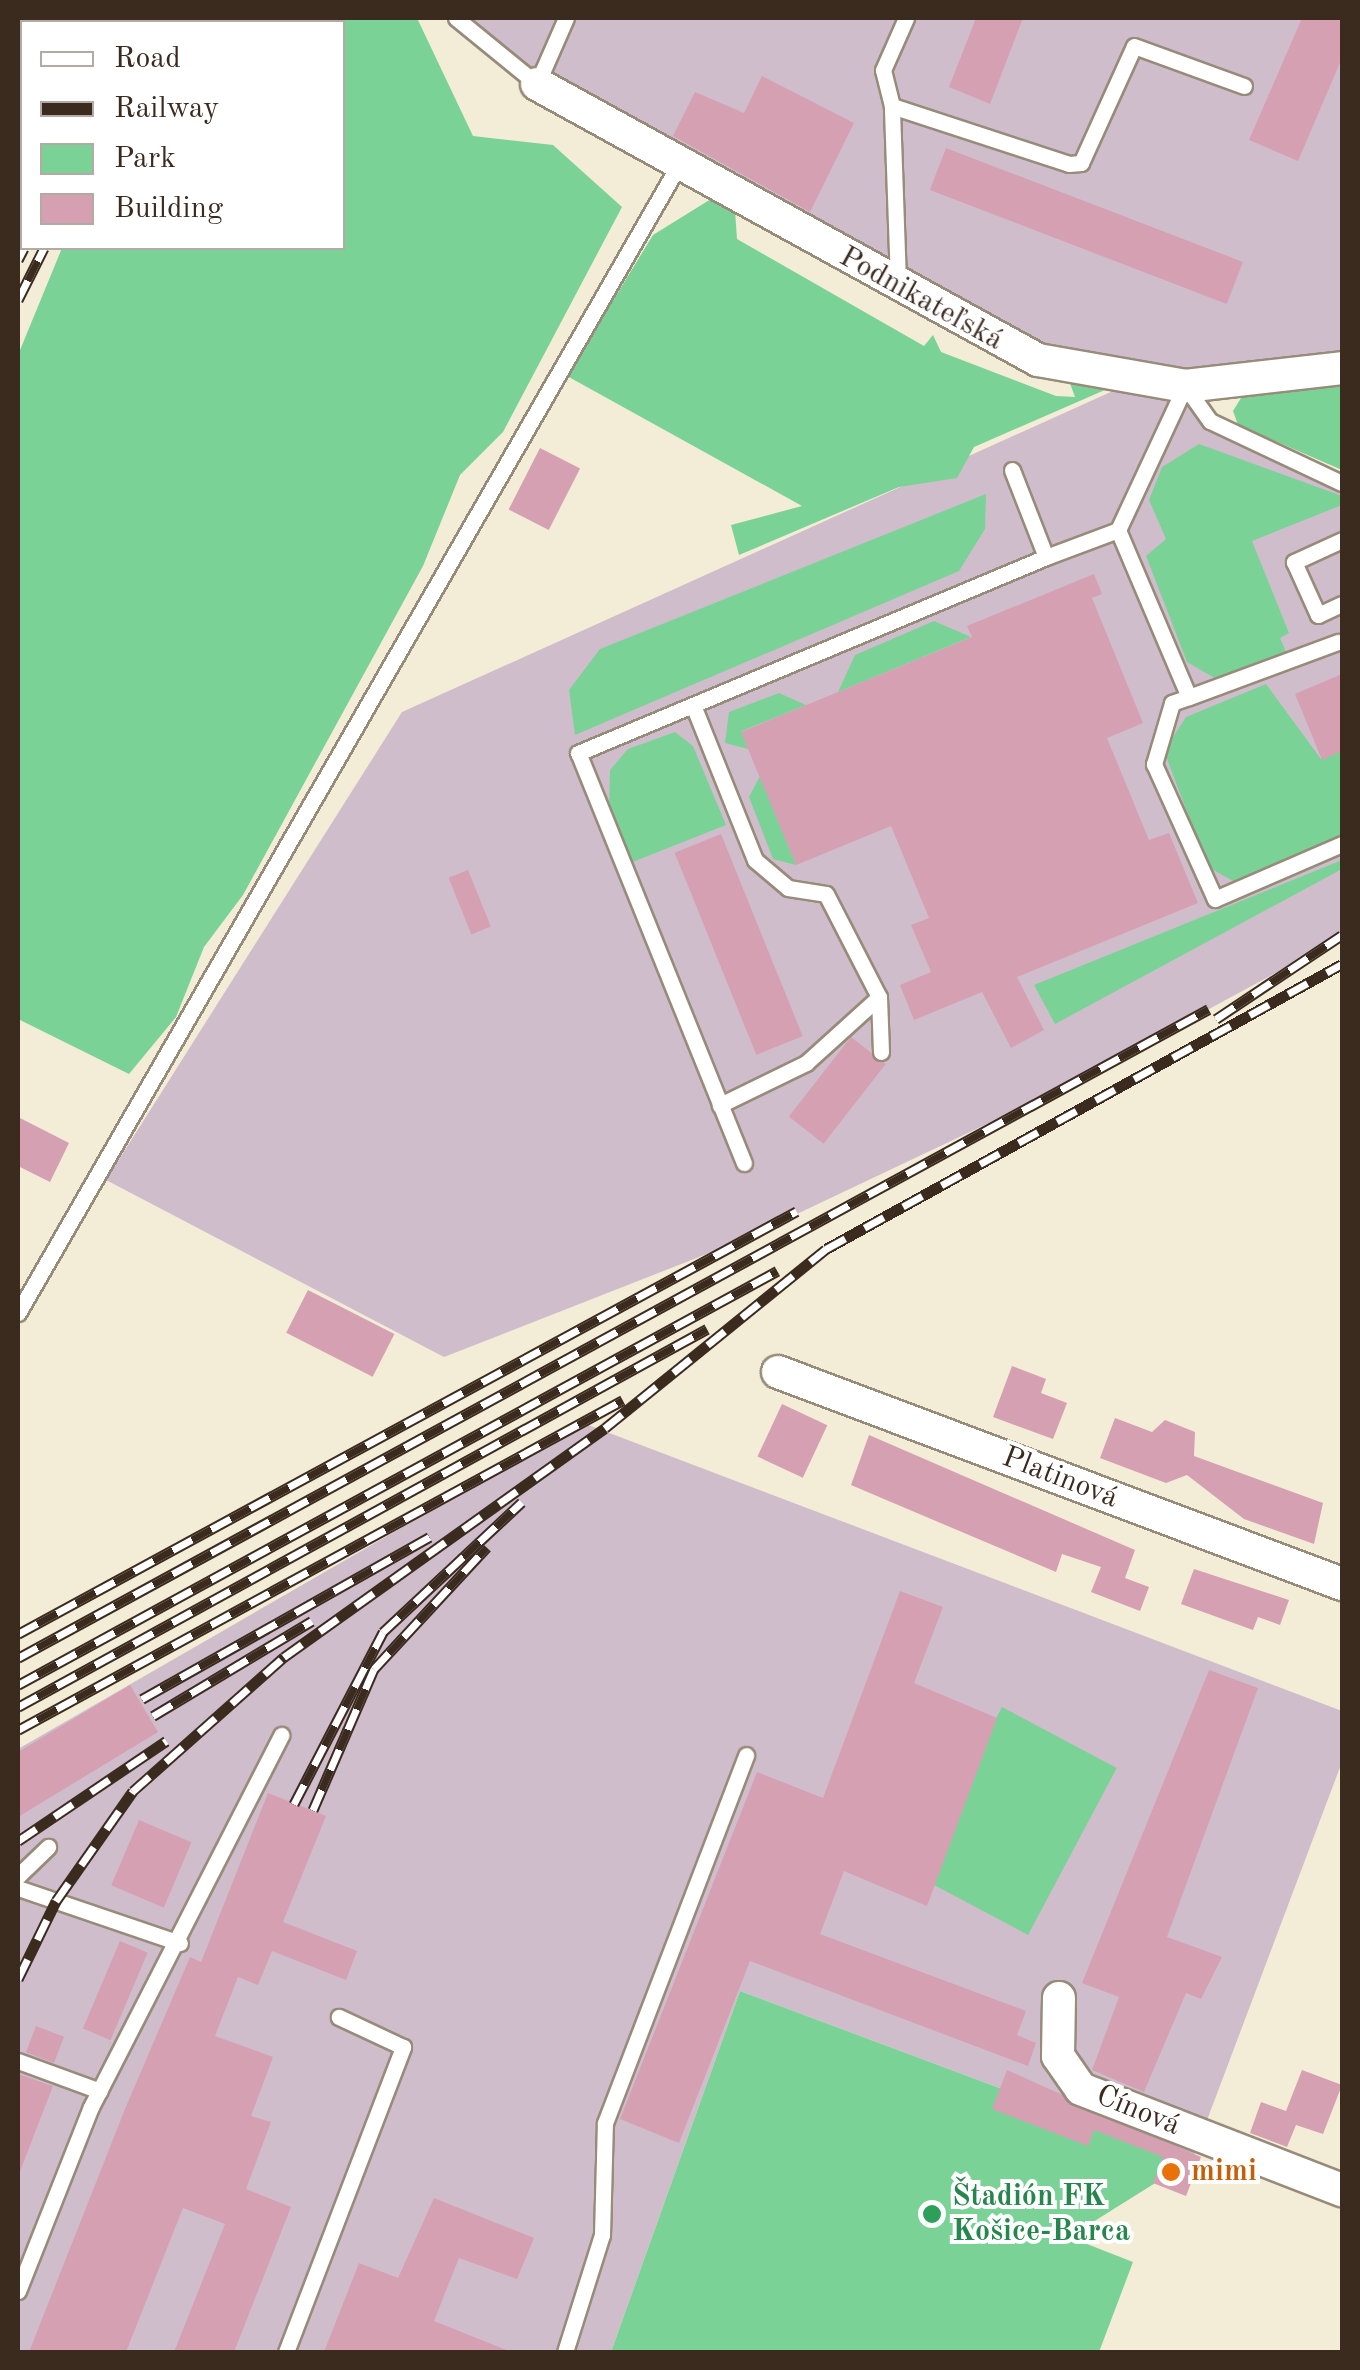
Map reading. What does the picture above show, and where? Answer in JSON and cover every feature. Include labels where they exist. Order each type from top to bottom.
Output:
[{"type":"street","name":"Podnikateľská","points":[[537,84],[677,168],[1038,360],[1184,386],[1342,368]]},
{"type":"street","name":"Platinová","points":[[778,1372],[1342,1584]]},
{"type":"street","name":"Cínová","points":[[1059,1998],[1058,2056],[1082,2089],[1342,2190]]},
{"type":"lane","points":[[456,18],[537,84],[566,18]]},
{"type":"lane","points":[[898,286],[892,106],[883,70],[906,18]]},
{"type":"lane","points":[[892,106],[1069,164],[1081,163],[1134,46],[1244,86]]},
{"type":"lane","points":[[18,1313],[677,168]]},
{"type":"lane","points":[[744,1163],[578,753],[1118,530],[1184,386],[1220,426],[1342,483]]},
{"type":"lane","points":[[1012,470],[1046,557]]},
{"type":"lane","points":[[1118,530],[1189,696]]},
{"type":"lane","points":[[1342,540],[1294,562],[1318,615],[1342,604]]},
{"type":"lane","points":[[1338,642],[1189,696],[1165,716],[1154,764],[1214,899],[1342,844]]},
{"type":"lane","points":[[694,705],[755,860],[788,888],[826,894],[879,996],[881,1052]]},
{"type":"lane","points":[[720,1105],[806,1063],[879,996]]},
{"type":"lane","points":[[18,2291],[100,2092],[180,1944],[281,1734]]},
{"type":"lane","points":[[565,2352],[602,2234],[604,2123],[746,1754]]},
{"type":"lane","points":[[18,1876],[48,1847]]},
{"type":"lane","points":[[18,1888],[180,1944]]},
{"type":"lane","points":[[286,2352],[403,2047],[339,2017]]},
{"type":"lane","points":[[18,2061],[100,2092]]},
{"type":"shaded area","points":[[456,18],[1342,18],[1342,368],[1186,386],[1198,409],[1342,483],[1342,937],[1063,1088],[740,1241],[444,1357],[106,1180],[402,712],[1135,381],[1081,371],[585,118]]},
{"type":"shaded area","points":[[583,1423],[1342,1711],[1342,1762],[1192,2160],[740,1991],[611,2352],[18,2352],[18,1749]]},
{"type":"green space","points":[[202,18],[417,18],[473,136],[553,145],[622,207],[503,432],[460,475],[423,566],[243,895],[204,947],[176,1017],[129,1074],[18,1019],[18,355],[61,250],[345,250],[345,20]]},
{"type":"green space","points":[[20,46],[20,218],[18,218]]},
{"type":"green space","points":[[711,199],[735,211],[737,239],[924,346],[933,335],[941,352],[1056,396],[1075,397],[1068,378],[1114,386],[974,447],[957,478],[899,487],[739,555],[731,525],[802,506],[567,376],[653,235]]},
{"type":"green space","points":[[1342,381],[1342,470],[1238,425],[1233,411],[1246,390]]},
{"type":"green space","points":[[1199,444],[1342,496],[1342,505],[1252,541],[1289,633],[1280,638],[1286,652],[1218,680],[1187,662],[1146,556],[1166,539],[1149,500],[1162,467]]},
{"type":"green space","points":[[986,494],[985,529],[959,571],[575,735],[569,690],[600,649]]},
{"type":"green space","points":[[934,621],[971,637],[838,692],[855,655]]},
{"type":"green space","points":[[1266,684],[1321,759],[1342,751],[1342,835],[1233,881],[1208,867],[1164,751],[1186,717]]},
{"type":"green space","points":[[779,693],[806,705],[742,731],[748,749],[725,743],[729,712]]},
{"type":"green space","points":[[675,732],[693,746],[726,825],[630,863],[609,814],[610,770],[628,749]]},
{"type":"green space","points":[[760,776],[796,865],[773,859],[749,797]]},
{"type":"green space","points":[[1342,860],[1342,869],[1055,1024],[1034,985]]},
{"type":"green space","points":[[1002,1707],[1117,1768],[1028,1935],[913,1874]]},
{"type":"green space","points":[[740,1991],[1192,2160],[1069,2237],[1133,2262],[1099,2352],[611,2352]]},
{"type":"building","points":[[976,18],[1023,18],[990,104],[949,87]]},
{"type":"building","points":[[1302,18],[1342,18],[1342,58],[1298,161],[1249,140]]},
{"type":"building","points":[[762,76],[854,123],[810,212],[673,136],[695,92],[744,113]]},
{"type":"building","points":[[946,148],[1243,262],[1227,304],[930,190]]},
{"type":"building","points":[[540,448],[580,468],[549,530],[509,509]]},
{"type":"building","points":[[1094,574],[1102,594],[1092,598],[1143,723],[1107,738],[1149,840],[1169,833],[1198,903],[1017,977],[1044,1030],[1011,1048],[982,992],[914,1020],[900,985],[931,972],[911,925],[929,918],[891,826],[796,865],[741,732],[972,637],[967,626]]},
{"type":"building","points":[[1342,674],[1342,751],[1322,760],[1295,694]]},
{"type":"building","points":[[721,834],[803,1036],[756,1055],[675,853]]},
{"type":"building","points":[[468,870],[491,927],[471,934],[449,878]]},
{"type":"building","points":[[851,1037],[886,1064],[823,1144],[789,1117]]},
{"type":"building","points":[[18,1117],[69,1143],[50,1182],[18,1166]]},
{"type":"building","points":[[308,1290],[394,1334],[373,1377],[286,1333]]},
{"type":"building","points":[[1012,1366],[1046,1379],[1041,1393],[1067,1403],[1053,1439],[993,1417]]},
{"type":"building","points":[[782,1404],[827,1425],[803,1478],[757,1457]]},
{"type":"building","points":[[1115,1418],[1152,1432],[1165,1420],[1195,1432],[1194,1456],[1323,1503],[1314,1544],[1244,1519],[1187,1475],[1166,1483],[1100,1458]]},
{"type":"building","points":[[869,1435],[1135,1550],[1125,1578],[1149,1587],[1140,1611],[1091,1592],[1101,1567],[1062,1554],[1056,1572],[851,1485]]},
{"type":"building","points":[[1194,1569],[1289,1600],[1280,1625],[1258,1617],[1253,1630],[1181,1604]]},
{"type":"building","points":[[900,1591],[943,1607],[914,1683],[997,1718],[927,1906],[844,1871],[820,1934],[1026,2011],[1017,2035],[1036,2043],[1028,2066],[750,1961],[679,2143],[620,2119],[757,1772],[823,1798]]},
{"type":"building","points":[[1209,1670],[1258,1688],[1167,1937],[1222,1957],[1201,1999],[1186,1993],[1144,2092],[1092,2070],[1119,1997],[1082,1983]]},
{"type":"building","points":[[130,1685],[158,1732],[18,1817],[18,1752]]},
{"type":"building","points":[[268,1793],[326,1816],[283,1922],[357,1951],[346,1980],[272,1951],[258,1985],[238,1977],[215,2036],[273,2057],[251,2116],[271,2122],[246,2189],[291,2207],[234,2352],[174,2352],[225,2224],[183,2208],[126,2352],[29,2352],[125,2109],[190,1957],[201,1962]]},
{"type":"building","points":[[139,1820],[191,1842],[164,1908],[111,1885]]},
{"type":"building","points":[[120,1941],[148,1953],[110,2040],[83,2028]]},
{"type":"building","points":[[36,2026],[64,2037],[54,2063],[26,2052]]},
{"type":"building","points":[[1007,2070],[1201,2157],[1186,2196],[1153,2183],[1163,2157],[1094,2130],[1088,2146],[992,2109]]},
{"type":"building","points":[[1302,2070],[1342,2085],[1323,2134],[1296,2125],[1287,2147],[1250,2133],[1261,2102],[1286,2111]]},
{"type":"building","points":[[18,2074],[53,2086],[19,2174],[18,2173]]},
{"type":"building","points":[[434,2198],[534,2238],[517,2279],[459,2258],[434,2321],[511,2352],[324,2352],[359,2263],[398,2278]]},
{"type":"railway","points":[[18,23],[19,18]]},
{"type":"railway","points":[[18,260],[23,250]]},
{"type":"railway","points":[[18,300],[43,250]]},
{"type":"railway","points":[[1216,1019],[1342,935]]},
{"type":"railway","points":[[18,1979],[56,1901],[133,1791],[284,1657],[605,1428],[826,1249],[1342,964]]},
{"type":"railway","points":[[18,1658],[1209,1009]]},
{"type":"railway","points":[[18,1634],[797,1211]]},
{"type":"railway","points":[[18,1685],[777,1271]]},
{"type":"railway","points":[[18,1707],[707,1329]]},
{"type":"railway","points":[[18,1730],[623,1400]]},
{"type":"railway","points":[[294,1804],[383,1632],[522,1502]]},
{"type":"railway","points":[[142,1699],[430,1537]]},
{"type":"railway","points":[[313,1810],[374,1669],[487,1547]]},
{"type":"railway","points":[[153,1716],[312,1621]]},
{"type":"railway","points":[[18,1841],[166,1741]]},
{"type":"place","name":"mimi","points":[[1171,2172]]},
{"type":"place","name":"Štadión FK Košice-Barca","points":[[932,2214]]}]
